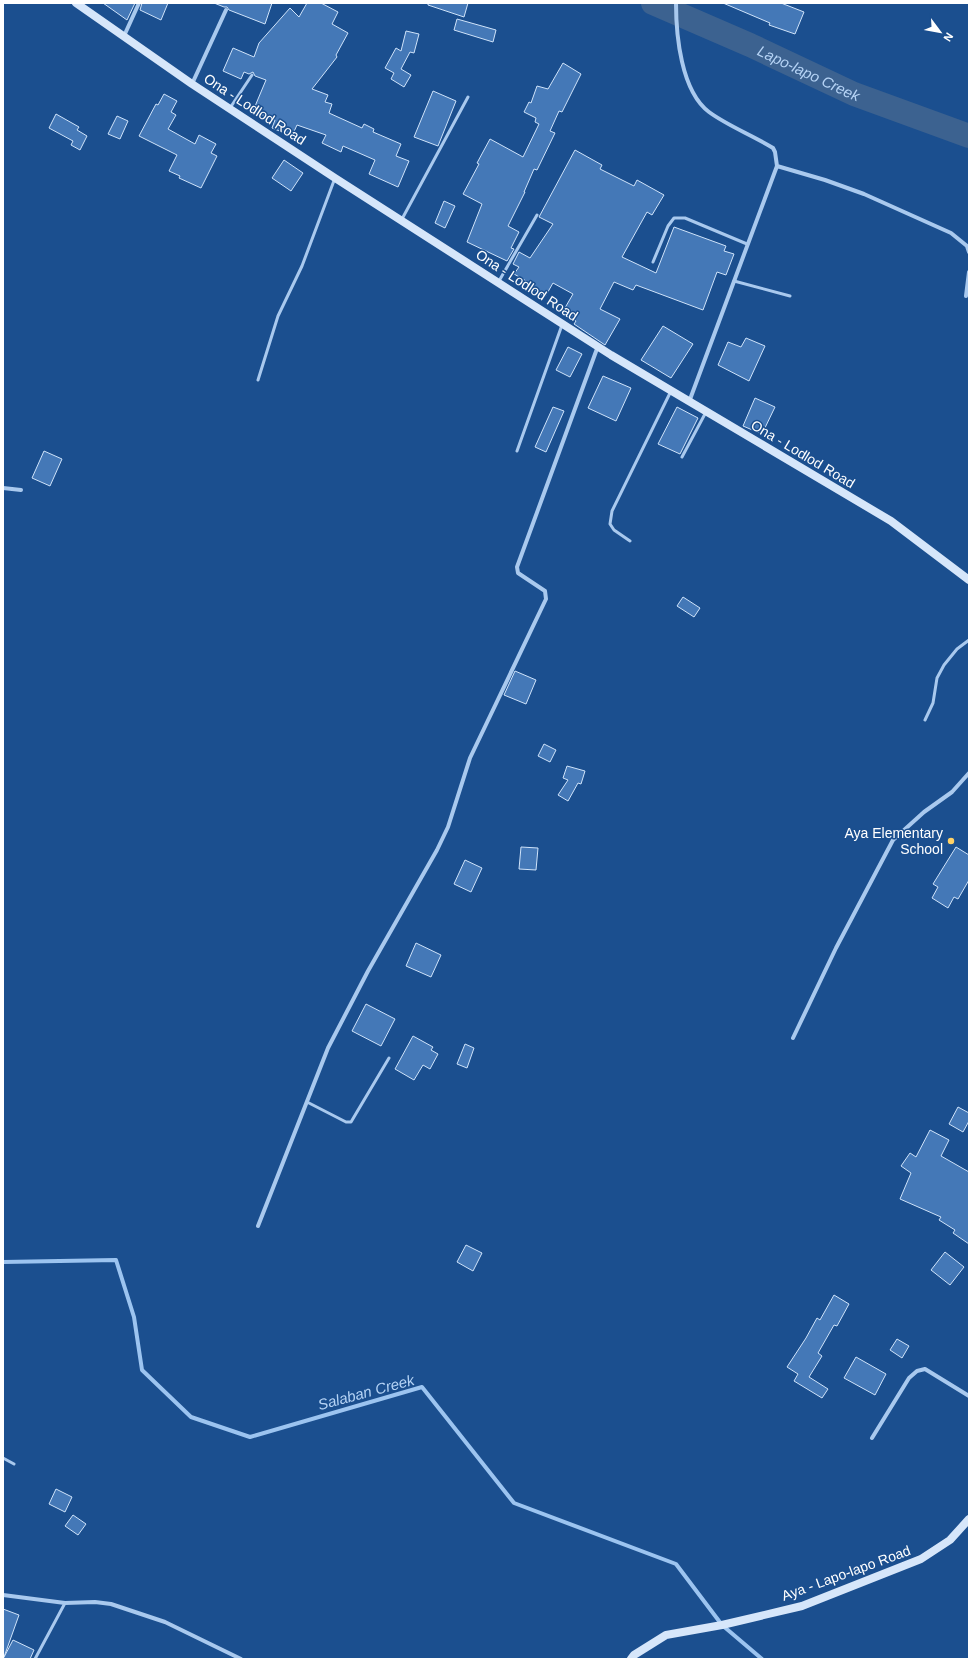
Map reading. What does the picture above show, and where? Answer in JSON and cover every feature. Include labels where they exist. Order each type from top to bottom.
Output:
[{"type":"main road","name":"Ona - Lodlod Road","points":[[76,3],[192,84],[335,178],[598,346],[689,402],[891,521],[969,580]]},
{"type":"main road","name":"Aya - Lapo-lapo Road","points":[[632,1659],[634,1655],[666,1635],[722,1625],[802,1606],[921,1559],[950,1540],[969,1519]]},
{"type":"street","points":[[124,36],[139,3]]},
{"type":"street","points":[[676,3],[676,29],[687,80],[698,99],[708,111],[772,148],[775,152],[777,166],[689,402]]},
{"type":"street","points":[[192,84],[226,10]]},
{"type":"street","points":[[777,166],[825,180],[864,194],[951,233],[967,246],[969,252]]},
{"type":"street","points":[[966,296],[969,272]]},
{"type":"street","points":[[258,1226],[328,1048],[368,971],[440,844],[448,827],[470,758],[546,599],[545,591],[518,573],[517,567],[598,346]]},
{"type":"street","points":[[3,488],[21,490]]},
{"type":"street","points":[[793,1038],[840,941],[893,840],[924,812],[952,792],[969,773]]},
{"type":"street","points":[[872,1438],[909,1378],[917,1371],[925,1369],[969,1396]]},
{"type":"street","points":[[3,1595],[65,1603],[94,1602],[112,1604],[165,1622],[241,1659]]},
{"type":"lane","points":[[230,108],[252,75]]},
{"type":"lane","points":[[402,220],[468,98]]},
{"type":"lane","points":[[258,380],[278,316],[302,266],[335,178]]},
{"type":"lane","points":[[498,282],[537,215]]},
{"type":"lane","points":[[653,262],[668,226],[674,218],[685,218],[747,244]]},
{"type":"lane","points":[[734,280],[790,296]]},
{"type":"lane","points":[[517,451],[563,323]]},
{"type":"lane","points":[[630,542],[614,530],[610,524],[612,511],[671,391]]},
{"type":"lane","points":[[682,457],[706,412]]},
{"type":"lane","points":[[925,720],[933,703],[937,678],[944,665],[957,649],[969,640]]},
{"type":"lane","points":[[307,1102],[346,1122],[351,1122],[388,1058]]},
{"type":"lane","points":[[3,1458],[14,1464]]},
{"type":"lane","points":[[35,1659],[65,1603]]},
{"type":"building","points":[[103,3],[135,3],[127,20]]},
{"type":"building","points":[[142,3],[168,3],[161,20],[140,10]]},
{"type":"building","points":[[214,3],[272,3],[265,24],[229,10],[227,7]]},
{"type":"building","points":[[307,3],[321,3],[338,12],[332,24],[348,33],[336,55],[337,57],[312,89],[328,95],[325,102],[332,104],[329,113],[362,128],[364,124],[374,129],[373,132],[401,144],[396,156],[409,161],[398,187],[369,174],[375,160],[343,146],[341,152],[322,143],[326,135],[297,125],[292,136],[272,128],[275,120],[253,111],[266,80],[255,76],[253,72],[249,74],[244,72],[241,79],[223,71],[233,48],[254,57],[259,43],[290,8],[299,17]]},
{"type":"building","points":[[428,3],[468,3],[464,17],[428,5]]},
{"type":"building","points":[[723,3],[781,3],[804,12],[795,34],[769,25],[770,23]]},
{"type":"building","points":[[457,19],[496,30],[493,42],[454,30]]},
{"type":"building","points":[[406,31],[419,34],[414,53],[410,52],[401,69],[411,75],[404,87],[391,79],[394,73],[385,68],[396,48],[401,51]]},
{"type":"building","points":[[563,63],[581,74],[562,112],[559,111],[550,131],[555,133],[537,170],[534,169],[525,192],[508,226],[519,232],[511,248],[514,249],[507,261],[467,242],[482,204],[463,194],[490,139],[523,157],[539,124],[535,122],[536,118],[524,112],[529,102],[531,103],[537,86],[548,89]]},
{"type":"building","points":[[433,91],[456,101],[438,146],[414,137]]},
{"type":"building","points":[[164,94],[177,101],[171,112],[176,115],[168,129],[195,144],[199,135],[216,144],[211,153],[217,156],[201,188],[179,178],[180,176],[169,171],[177,155],[139,136],[156,104],[158,105]]},
{"type":"building","points":[[56,114],[79,127],[77,130],[87,136],[80,150],[71,145],[73,141],[49,128]]},
{"type":"building","points":[[117,116],[128,121],[120,139],[108,134]]},
{"type":"building","points":[[575,150],[602,165],[600,169],[634,186],[637,180],[664,195],[652,215],[647,212],[622,257],[656,273],[674,227],[726,246],[724,251],[734,254],[726,275],[717,272],[703,310],[636,285],[633,290],[614,282],[600,309],[620,319],[605,345],[574,324],[576,321],[562,313],[573,294],[553,283],[545,297],[533,289],[535,286],[514,274],[519,267],[513,264],[519,252],[530,258],[553,224],[539,217]]},
{"type":"building","points":[[284,160],[303,173],[291,191],[272,178]]},
{"type":"building","points":[[444,201],[455,206],[445,228],[435,223]]},
{"type":"building","points":[[663,326],[693,344],[671,378],[641,360]]},
{"type":"building","points":[[746,338],[765,346],[749,381],[718,365],[728,342],[741,347]]},
{"type":"building","points":[[568,347],[582,354],[570,377],[556,370]]},
{"type":"building","points":[[603,376],[631,388],[616,421],[588,408]]},
{"type":"building","points":[[755,398],[775,407],[762,434],[743,426]]},
{"type":"building","points":[[553,407],[564,411],[546,452],[535,447]]},
{"type":"building","points":[[677,407],[698,418],[680,454],[658,444]]},
{"type":"building","points":[[44,451],[62,459],[50,486],[32,478]]},
{"type":"building","points":[[683,597],[700,608],[694,617],[677,606]]},
{"type":"building","points":[[515,671],[536,680],[526,704],[504,695]]},
{"type":"building","points":[[544,744],[556,750],[550,762],[538,756]]},
{"type":"building","points":[[567,766],[585,771],[581,784],[578,783],[568,801],[558,795],[568,780],[563,778]]},
{"type":"building","points":[[521,847],[538,848],[536,870],[519,869]]},
{"type":"building","points":[[956,847],[969,855],[969,880],[958,899],[954,897],[948,908],[932,898],[938,887],[933,884]]},
{"type":"building","points":[[465,860],[482,868],[471,892],[454,884]]},
{"type":"building","points":[[416,943],[441,955],[431,977],[406,966]]},
{"type":"building","points":[[366,1004],[395,1019],[381,1046],[352,1031]]},
{"type":"building","points":[[413,1036],[433,1047],[431,1050],[438,1054],[430,1069],[423,1065],[414,1080],[395,1069]]},
{"type":"building","points":[[465,1044],[474,1048],[467,1068],[457,1064]]},
{"type":"building","points":[[958,1107],[969,1113],[969,1121],[963,1132],[949,1124]]},
{"type":"building","points":[[930,1130],[949,1140],[941,1156],[969,1172],[969,1244],[953,1233],[955,1230],[939,1220],[941,1217],[900,1199],[911,1173],[901,1166],[910,1153],[916,1157]]},
{"type":"building","points":[[466,1245],[482,1253],[473,1271],[457,1262]]},
{"type":"building","points":[[945,1252],[964,1267],[950,1285],[931,1270]]},
{"type":"building","points":[[834,1295],[849,1304],[837,1326],[834,1325],[818,1353],[822,1356],[809,1377],[828,1389],[822,1398],[794,1381],[798,1374],[787,1367],[817,1318],[820,1320]]},
{"type":"building","points":[[897,1339],[909,1346],[902,1358],[890,1350]]},
{"type":"building","points":[[856,1357],[886,1374],[875,1395],[844,1378]]},
{"type":"building","points":[[56,1489],[72,1497],[65,1512],[49,1504]]},
{"type":"building","points":[[73,1515],[86,1524],[78,1535],[65,1526]]},
{"type":"building","points":[[3,1609],[19,1615],[4,1657],[3,1657]]},
{"type":"building","points":[[13,1640],[34,1650],[30,1659],[3,1659]]},
{"type":"waterway","name":"Lapo-lapo Creek","points":[[653,3],[750,45],[854,94],[969,136]]},
{"type":"waterway","name":"Salaban Creek","points":[[3,1262],[116,1260],[134,1317],[142,1370],[191,1417],[250,1437],[422,1387],[514,1503],[676,1564],[722,1625],[762,1659]]},
{"type":"place","name":"Aya Elementary School","points":[[951,841]]}]
